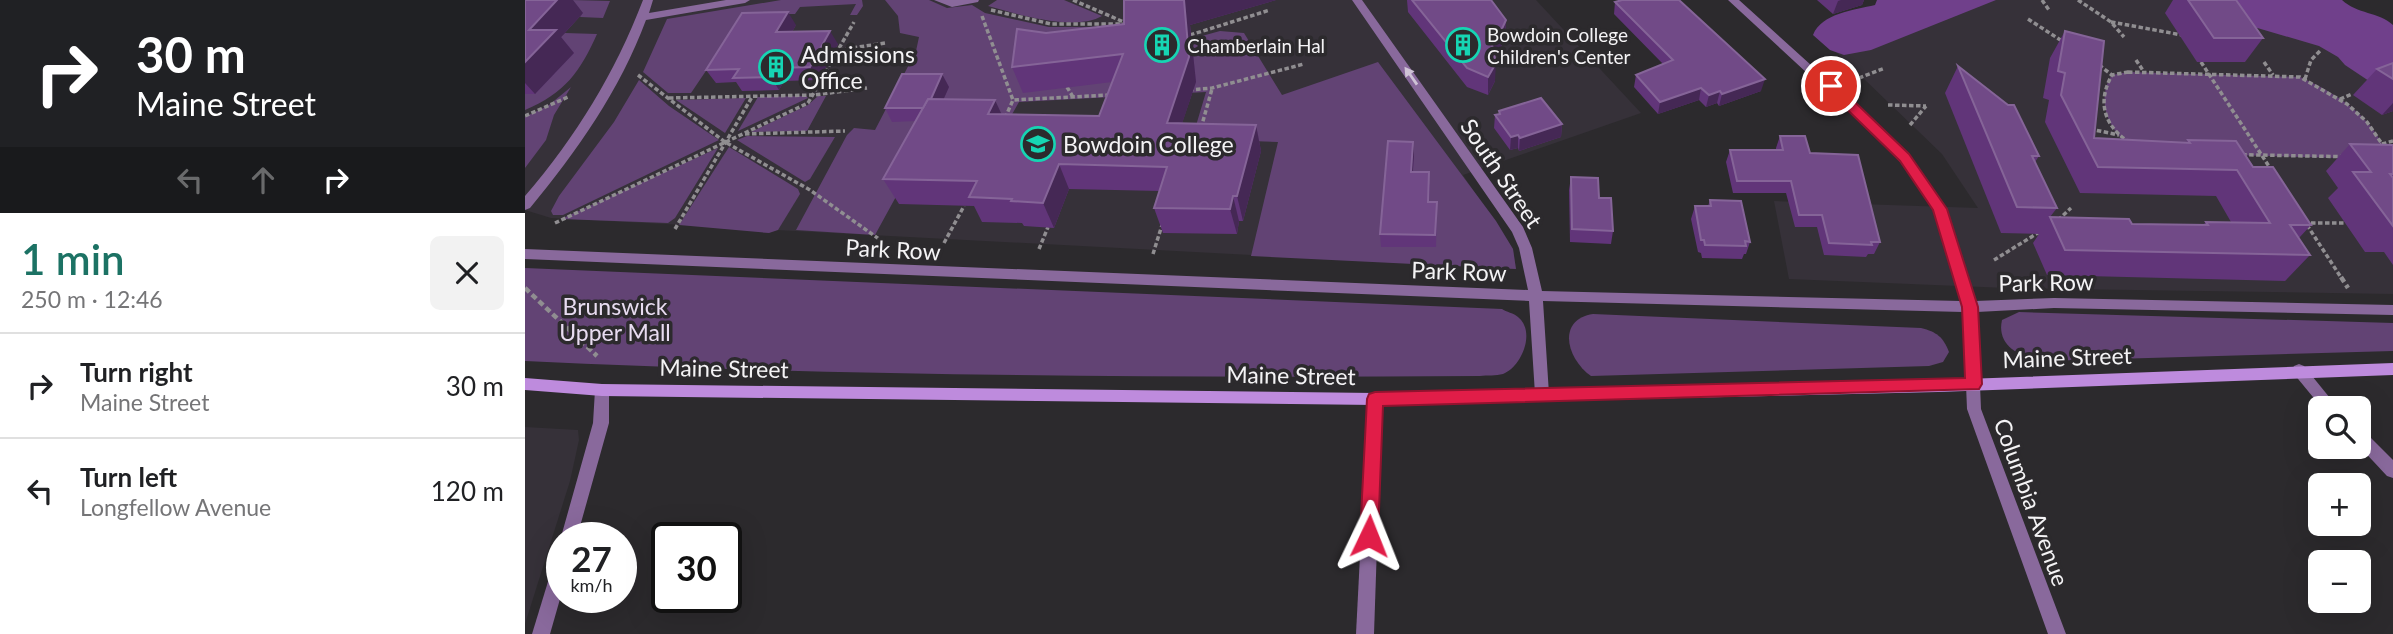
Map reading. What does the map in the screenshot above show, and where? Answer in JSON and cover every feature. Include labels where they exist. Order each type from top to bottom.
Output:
[{"type":"street","points":[[525,205],[566,155],[594,114],[627,56],[648,0]]},
{"type":"street","points":[[642,17],[745,0]]},
{"type":"street","points":[[939,0],[952,4],[976,3]]},
{"type":"street","name":"South Street","points":[[1357,0],[1518,230],[1527,248],[1542,394]]},
{"type":"street","name":"Columbia Avenue","points":[[1733,0],[1845,99],[1890,143],[1918,174],[1940,209],[1970,307],[1977,419],[2057,634]]},
{"type":"street","name":"Park Row","points":[[525,254],[945,274],[1534,296],[1970,307],[2054,303],[2393,310]]},
{"type":"street","name":"Maine Street","points":[[525,384],[602,390],[1375,399],[1973,384],[2299,370],[2393,369]]},
{"type":"street","points":[[2299,370],[2321,396]]},
{"type":"street","points":[[573,522],[601,423],[602,390]]},
{"type":"street","points":[[1365,634],[1375,399]]},
{"type":"street","points":[[2371,448],[2393,471]]},
{"type":"street","points":[[541,634],[547,613]]},
{"type":"path","points":[[1073,0],[1128,24]]},
{"type":"path","points":[[2042,0],[2049,10]]},
{"type":"path","points":[[2078,0],[2111,22],[2124,37]]},
{"type":"path","points":[[976,3],[1013,100],[1001,125]]},
{"type":"path","points":[[1191,35],[1267,11],[1254,6]]},
{"type":"path","points":[[988,10],[1051,24],[1128,24]]},
{"type":"path","points":[[1131,12],[1128,24],[1131,33]]},
{"type":"path","points":[[2028,19],[2070,47]]},
{"type":"path","points":[[555,223],[808,103],[854,22]]},
{"type":"path","points":[[2111,22],[2187,35]]},
{"type":"path","points":[[2165,33],[2170,41]]},
{"type":"path","points":[[838,50],[885,43]]},
{"type":"path","points":[[2305,79],[2311,60],[2320,51]]},
{"type":"path","points":[[2136,60],[2144,72]]},
{"type":"path","points":[[2091,61],[2112,75],[2144,72],[2305,79],[2339,99],[2375,129],[2382,144],[2393,150]]},
{"type":"path","points":[[2201,62],[2277,179]]},
{"type":"path","points":[[2264,62],[2274,76]]},
{"type":"path","points":[[1185,90],[1212,88],[1304,64]]},
{"type":"path","points":[[1859,78],[1885,68]]},
{"type":"path","points":[[637,74],[725,142],[810,190],[879,239]]},
{"type":"path","points":[[2112,75],[2105,85],[2105,112],[2113,130],[2129,145],[2153,152],[2354,158],[2376,152],[2382,144],[2393,141]]},
{"type":"path","points":[[1067,87],[1073,97]]},
{"type":"path","points":[[669,98],[814,95],[867,88]]},
{"type":"path","points":[[1200,132],[1212,88]]},
{"type":"path","points":[[674,229],[756,90]]},
{"type":"path","points":[[1013,100],[1118,94]]},
{"type":"path","points":[[2339,99],[2352,94]]},
{"type":"path","points":[[525,116],[568,97]]},
{"type":"path","points":[[1888,105],[1926,106],[1910,125]]},
{"type":"path","points":[[2082,128],[2119,135]]},
{"type":"path","points":[[741,135],[845,131]]},
{"type":"path","points":[[2109,143],[2119,135]]},
{"type":"path","points":[[2170,153],[2173,160]]},
{"type":"path","points":[[2354,158],[2360,164]]},
{"type":"path","points":[[944,243],[964,206]]},
{"type":"path","points":[[2055,223],[2071,208]]},
{"type":"path","points":[[2298,212],[2363,309]]},
{"type":"path","points":[[1153,254],[1165,215]]},
{"type":"path","points":[[2293,223],[2346,223]]},
{"type":"path","points":[[1039,249],[1048,228]]},
{"type":"path","points":[[1994,260],[2044,229]]},
{"type":"path","points":[[525,288],[597,356]]},
{"type":"shaded area","name":"Bowdoin College","points":[[525,0],[1536,0],[1641,113],[1463,175],[1513,249],[1516,269],[551,218],[525,210]]},
{"type":"shaded area","points":[[1877,0],[1996,0],[1871,50],[1844,55],[1830,50],[1813,35],[1817,28],[1831,17],[1875,5]]},
{"type":"shaded area","points":[[1982,0],[2269,0],[2393,77],[2393,294],[2007,288],[1789,279],[1774,201],[1978,208],[1942,154],[1836,52]]},
{"type":"shaded area","points":[[2195,0],[2342,0],[2354,8],[2381,18],[2393,25],[2393,93],[2378,87],[2319,46],[2254,27]]},
{"type":"shaded area","points":[[525,427],[578,430],[579,440],[570,481],[557,522],[546,522],[546,557],[525,624]]},
{"type":"green space","points":[[571,0],[610,1],[603,18],[580,17],[582,14]]},
{"type":"green space","points":[[781,0],[862,0],[863,6],[857,15],[850,15],[856,4],[800,7],[795,14],[778,14],[716,56],[691,93],[668,93],[643,72],[667,19]]},
{"type":"green space","points":[[885,0],[929,0],[947,8],[972,5],[985,13],[1049,27],[1098,27],[1191,39],[1220,31],[1244,33],[1282,95],[1378,62],[1496,221],[1513,249],[1516,269],[1251,256],[1278,142],[1192,139],[1206,92],[1019,102],[1010,118],[939,118],[875,235],[796,230],[847,135],[854,128],[875,130],[916,51],[919,37],[900,33],[898,16]]},
{"type":"green space","points":[[997,0],[1064,0],[1102,16],[1077,22],[1046,20],[988,6]]},
{"type":"green space","points":[[565,33],[597,34],[570,80],[551,96],[525,110],[525,94],[535,94],[546,52]]},
{"type":"green space","points":[[2128,72],[2300,77],[2347,104],[2367,122],[2382,144],[2376,152],[2341,158],[2153,153],[2127,143],[2114,129],[2106,111],[2105,93],[2112,75]]},
{"type":"green space","points":[[639,80],[669,106],[719,140],[563,215],[553,215],[551,211],[559,196],[614,122]]},
{"type":"green space","points":[[571,87],[554,115],[546,140],[525,168],[525,117],[549,105]]},
{"type":"green space","points":[[806,96],[808,98],[738,131],[758,97]]},
{"type":"green space","points":[[818,96],[826,96],[807,131],[751,132],[808,105]]},
{"type":"green space","points":[[746,98],[725,133],[676,100]]},
{"type":"green space","points":[[747,136],[835,137],[810,179],[805,182],[737,140]]},
{"type":"green space","points":[[729,147],[798,189],[800,194],[778,230],[769,233],[679,225]]},
{"type":"green space","points":[[718,148],[675,218],[668,223],[561,219]]},
{"type":"green space","name":"Brunswick Upper Mall","points":[[525,268],[1502,309],[1523,323],[1526,339],[1521,357],[1510,370],[1500,375],[1480,376],[1002,375],[525,361]]},
{"type":"green space","points":[[2019,312],[2393,323],[2393,351],[2044,361],[2019,354],[2003,337],[2002,320]]},
{"type":"green space","points":[[1593,314],[1921,328],[1939,336],[1949,352],[1943,362],[1929,366],[1591,376],[1576,360],[1569,341],[1574,324]]},
{"type":"building","points":[[525,0],[557,0],[529,30],[556,30],[525,62]]},
{"type":"building","points":[[1124,0],[1184,0],[1189,57],[1167,123],[1256,125],[1237,196],[1233,196],[1230,209],[1154,208],[1167,167],[1059,164],[1043,203],[969,197],[977,181],[883,179],[928,99],[995,100],[988,114],[1099,116],[1123,54],[1012,67],[1017,29],[1046,33],[1124,24]]},
{"type":"building","name":"Bowdoin College Children's Center","points":[[1412,0],[1491,0],[1506,20],[1500,33],[1490,35],[1496,63],[1488,77],[1467,68]]},
{"type":"building","points":[[1679,0],[1765,79],[1722,94],[1720,91],[1709,95],[1701,88],[1660,102],[1636,75],[1673,60],[1615,2]]},
{"type":"building","points":[[2188,0],[2236,0],[2263,38],[2214,38]]},
{"type":"building","points":[[788,12],[776,32],[830,31],[810,67],[776,68],[771,77],[733,78],[739,69],[706,70],[742,13]]},
{"type":"building","points":[[2065,31],[2104,41],[2094,138],[2190,143],[2188,140],[2236,141],[2253,167],[2273,167],[2311,225],[2290,225],[2310,255],[2065,250],[2050,217],[2129,219],[2132,224],[2270,223],[2237,170],[2098,167],[2061,95],[2065,73],[2058,71]]},
{"type":"building","points":[[2393,63],[2393,79],[2377,69]]},
{"type":"building","points":[[1958,66],[2008,105],[2014,105],[2039,156],[2032,156],[2057,208],[2017,207]]},
{"type":"building","points":[[902,74],[942,74],[931,99],[928,99],[923,108],[885,108]]},
{"type":"building","points":[[1541,98],[1562,124],[1520,138],[1518,135],[1511,137],[1495,115],[1500,114],[1499,111]]},
{"type":"building","points":[[1780,136],[1805,136],[1810,153],[1858,155],[1880,242],[1871,242],[1872,245],[1829,243],[1822,215],[1799,215],[1791,181],[1737,181],[1730,150],[1783,150]]},
{"type":"building","points":[[1388,141],[1413,142],[1411,172],[1429,172],[1428,202],[1437,202],[1435,235],[1380,234]]},
{"type":"building","points":[[2350,144],[2393,145],[2393,174],[2390,174],[2393,178],[2393,226],[2353,172],[2371,172]]},
{"type":"building","points":[[1571,177],[1598,178],[1599,198],[1611,198],[1613,231],[1572,229]]},
{"type":"building","points":[[1710,200],[1741,201],[1750,242],[1745,241],[1746,246],[1705,245],[1704,240],[1701,240],[1695,206],[1711,206]]},
{"type":"place","name":"Chamberlain Hal","points":[[1162,45]]},
{"type":"place","name":"Bowdoin College Children's Center","points":[[1463,45]]},
{"type":"place","name":"Admissions Office","points":[[776,67]]},
{"type":"place","name":"Bowdoin College","points":[[1038,144]]},
{"type":"route","points":[[1369,536],[1375,399],[1973,384],[1970,307],[1940,209],[1905,158],[1831,86]]}]
